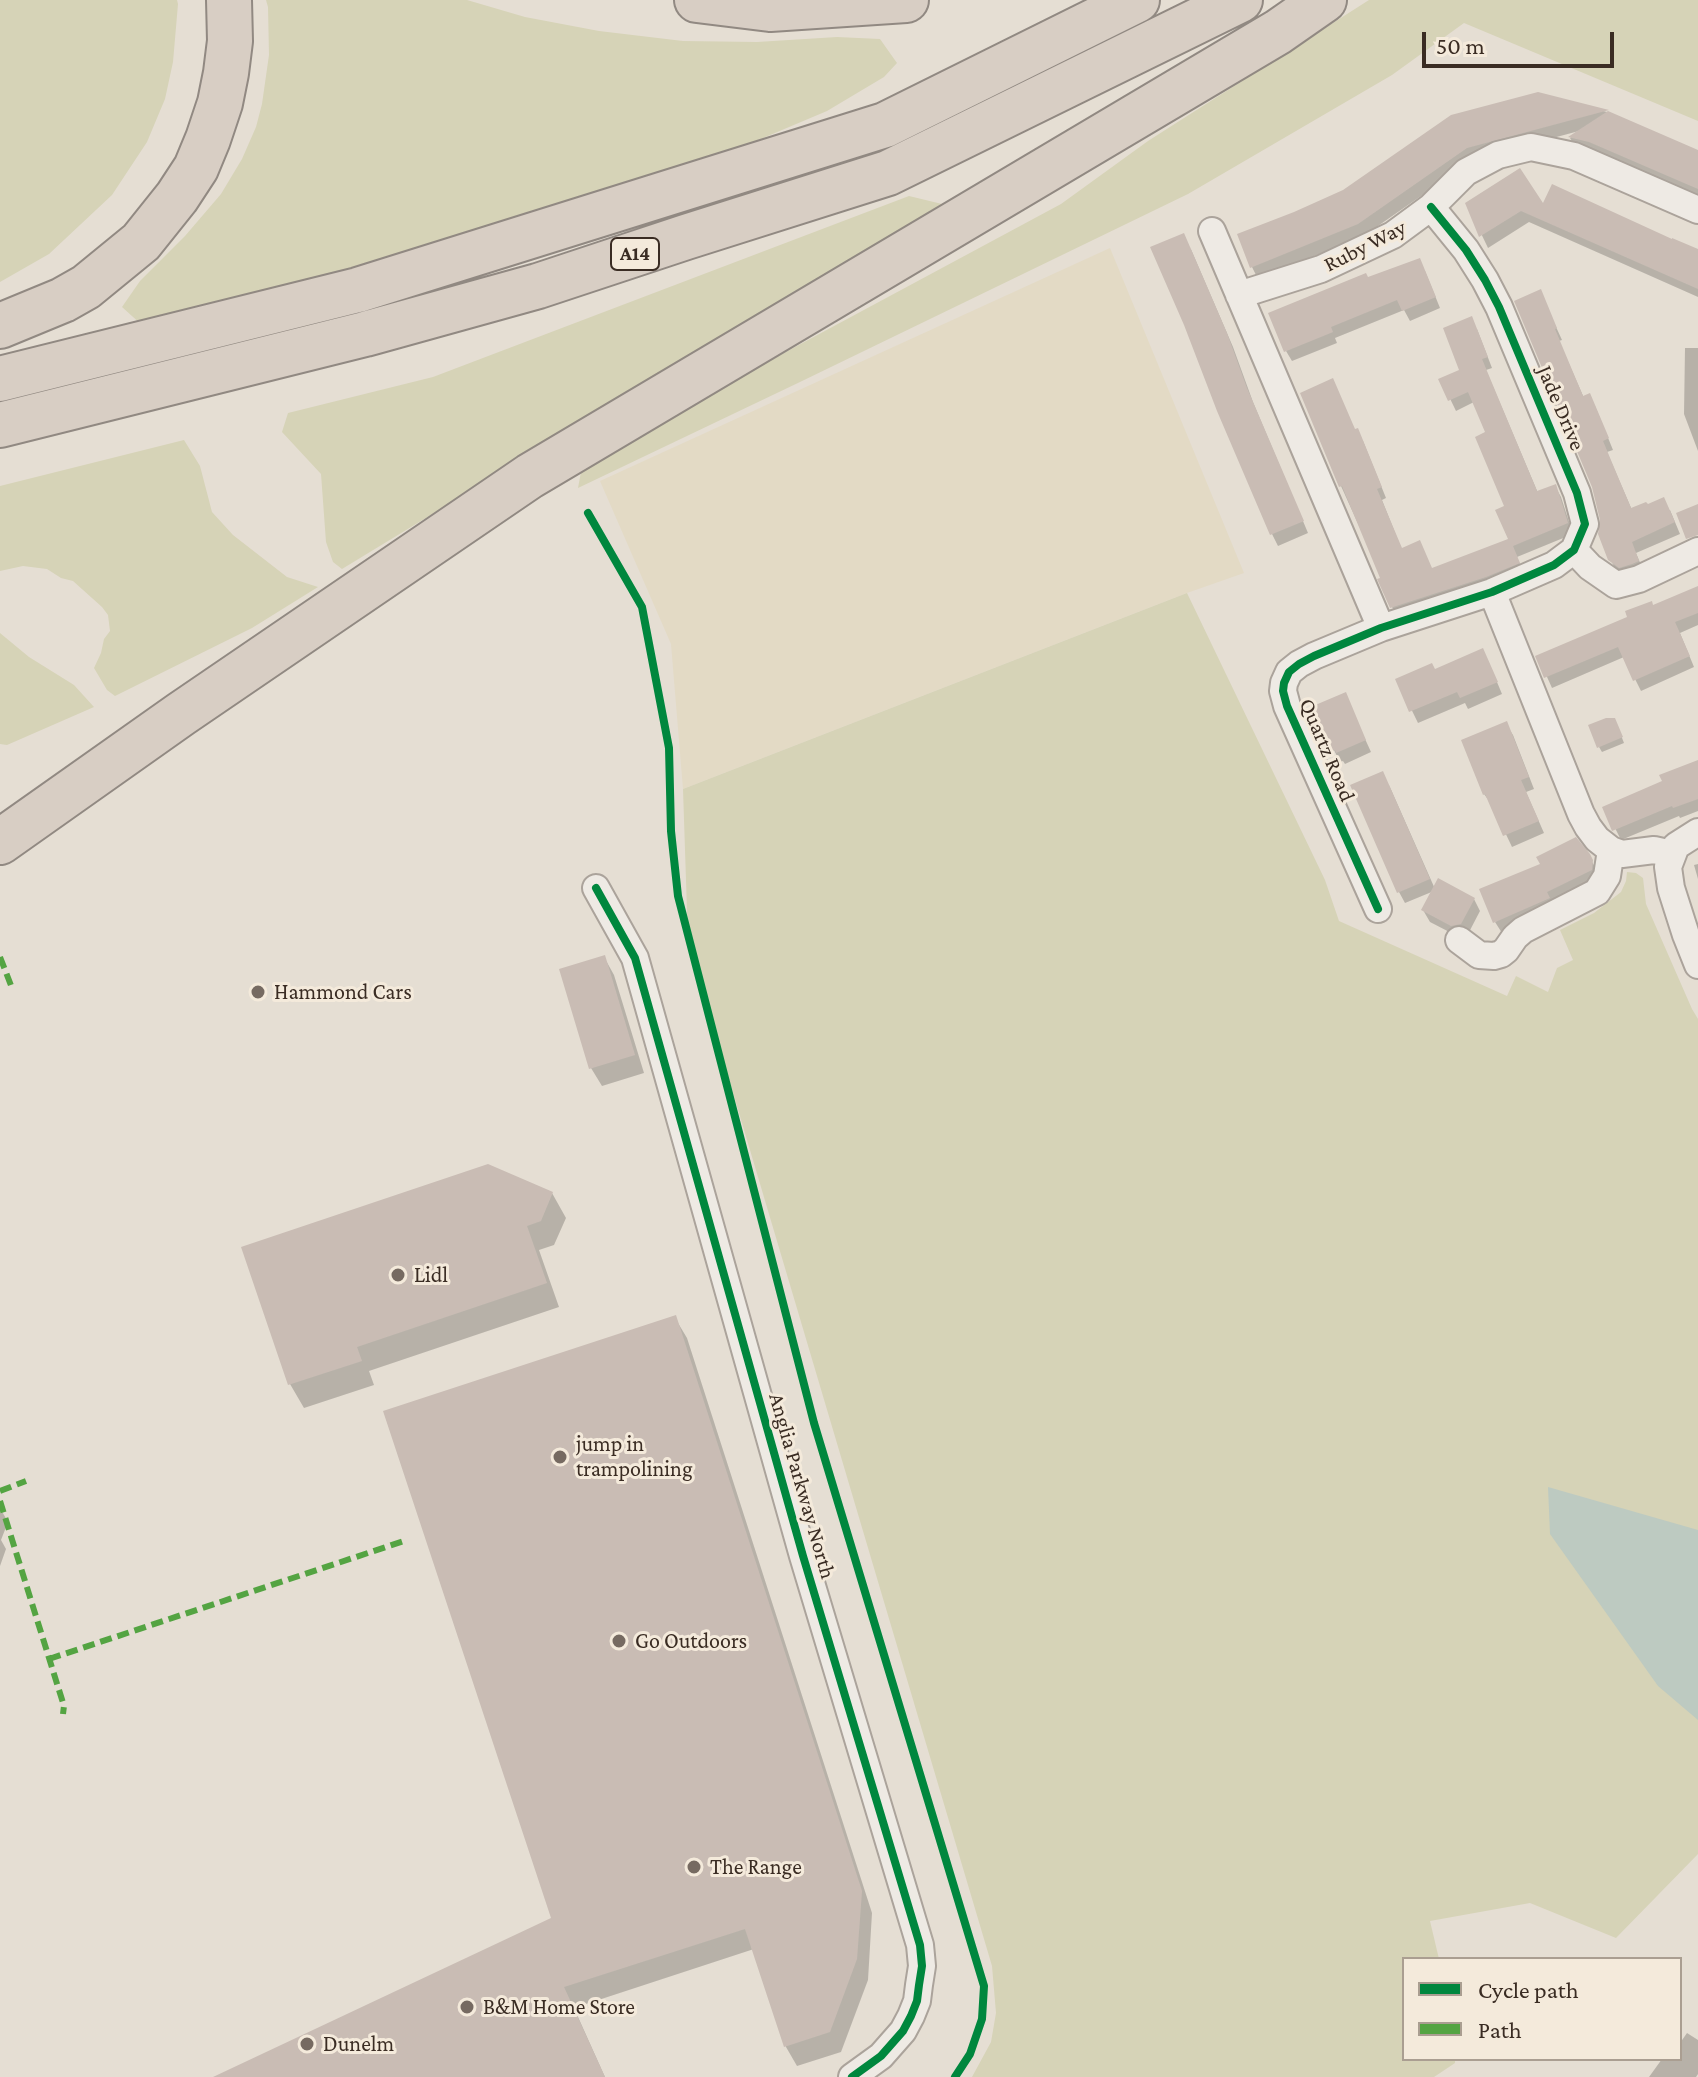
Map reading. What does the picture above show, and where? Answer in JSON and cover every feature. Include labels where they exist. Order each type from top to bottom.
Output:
[{"type":"highway","points":[[0,326],[86,287],[141,242],[177,197],[196,168],[220,103],[230,41],[229,0]]},
{"type":"highway","points":[[697,0],[770,9],[906,0]]},
{"type":"highway","name":"A14","points":[[0,379],[358,290],[885,125],[1137,0]]},
{"type":"highway","name":"A14","points":[[0,425],[365,334],[538,286],[888,173],[1240,0]]},
{"type":"highway","points":[[0,842],[181,714],[530,476],[1278,32],[1324,0]]},
{"type":"street","name":"Ruby Way","points":[[1239,295],[1321,269],[1393,235],[1431,207],[1466,172],[1498,155],[1531,147],[1574,156],[1698,210]]},
{"type":"street","name":"Jade Drive","points":[[1431,207],[1466,250],[1492,293],[1577,493],[1585,524],[1574,550]]},
{"type":"street","points":[[1212,231],[1381,628]]},
{"type":"street","points":[[1672,854],[1654,850],[1622,854],[1597,839],[1581,814],[1492,592],[1554,565],[1574,550],[1590,567],[1616,585],[1639,579],[1698,551]]},
{"type":"street","name":"Quartz Road","points":[[1378,909],[1287,706],[1284,683],[1289,672],[1314,656],[1381,628],[1492,592]]},
{"type":"street","points":[[1698,832],[1676,846],[1668,867],[1671,888],[1698,965]]},
{"type":"street","points":[[1459,940],[1479,955],[1501,954],[1523,930],[1597,892],[1607,876],[1611,850]]},
{"type":"street","name":"Anglia Parkway North","points":[[596,888],[635,958],[803,1556],[920,1945],[922,1966],[917,2001],[911,2016],[903,2031],[881,2056],[852,2077]]},
{"type":"shaded area","points":[[0,0],[177,0],[178,4],[173,62],[165,99],[147,142],[112,195],[49,254],[0,282]]},
{"type":"shaded area","points":[[266,0],[467,0],[525,17],[599,31],[683,41],[757,42],[837,37],[880,39],[897,63],[884,77],[827,111],[737,149],[455,245],[143,326],[122,307],[140,281],[221,194],[242,159],[256,127],[269,55]]},
{"type":"shaded area","points":[[1369,0],[1698,0],[1698,121],[1464,23],[1392,75],[1188,194],[578,488],[583,461],[1061,204],[1148,141]]},
{"type":"shaded area","points":[[909,196],[942,204],[342,569],[333,562],[326,542],[321,474],[282,432],[288,413],[433,377]]},
{"type":"shaded area","points":[[1110,248],[1244,573],[683,789],[671,644],[600,481]]},
{"type":"shaded area","points":[[184,440],[200,466],[212,512],[233,535],[287,577],[318,587],[252,628],[115,696],[107,690],[94,668],[110,631],[108,615],[102,607],[73,581],[47,569],[23,566],[0,571],[0,486]]},
{"type":"shaded area","points":[[1187,593],[1325,880],[1339,921],[1507,996],[1516,976],[1548,992],[1557,968],[1573,960],[1560,930],[1594,913],[1621,892],[1627,872],[1643,878],[1646,904],[1698,1019],[1698,1854],[1616,1938],[1530,1903],[1430,1921],[1439,1957],[1402,1957],[1402,2061],[1455,2061],[1434,2077],[972,2077],[991,2042],[996,2013],[992,1966],[688,941],[683,789]]},
{"type":"shaded area","points":[[0,633],[29,657],[74,685],[94,707],[7,745],[0,744]]},
{"type":"shaded area","points":[[1548,1487],[1698,1530],[1698,1720],[1658,1686],[1550,1534]]},
{"type":"building","points":[[1538,92],[1609,110],[1467,148],[1358,224],[1250,268],[1237,234],[1343,190],[1451,115]]},
{"type":"building","points":[[1608,111],[1698,150],[1698,189],[1589,142],[1568,137]]},
{"type":"building","points":[[1520,168],[1543,203],[1552,184],[1698,249],[1698,289],[1521,211],[1479,237],[1465,203]]},
{"type":"building","points":[[1184,233],[1304,521],[1270,535],[1150,247]]},
{"type":"building","points":[[1420,258],[1436,297],[1402,311],[1397,300],[1331,327],[1333,332],[1284,352],[1268,313],[1366,273],[1368,277]]},
{"type":"building","points":[[1541,289],[1583,396],[1590,393],[1609,438],[1603,441],[1631,508],[1664,497],[1675,522],[1632,542],[1639,561],[1619,568],[1608,560],[1598,534],[1600,520],[1592,487],[1514,301]]},
{"type":"building","points":[[1472,316],[1488,357],[1482,359],[1537,491],[1556,484],[1568,523],[1513,546],[1520,563],[1390,608],[1342,486],[1339,487],[1300,393],[1333,378],[1382,487],[1377,489],[1402,548],[1420,540],[1432,568],[1508,539],[1495,510],[1504,506],[1475,437],[1485,432],[1468,392],[1448,401],[1438,379],[1459,370],[1443,328]]},
{"type":"building","points":[[1698,504],[1698,535],[1686,539],[1676,513]]},
{"type":"building","points":[[1698,586],[1698,613],[1675,622],[1690,656],[1633,681],[1618,647],[1544,678],[1535,656],[1627,617],[1625,611],[1652,601],[1653,605]]},
{"type":"building","points":[[1483,648],[1498,682],[1460,698],[1457,692],[1409,712],[1395,679],[1432,663],[1435,669]]},
{"type":"building","points":[[1346,692],[1366,740],[1336,753],[1332,751],[1313,706]]},
{"type":"building","points":[[1615,718],[1623,737],[1597,748],[1588,725]]},
{"type":"building","points":[[1507,721],[1529,777],[1521,780],[1539,821],[1503,836],[1461,740]]},
{"type":"building","points":[[1698,760],[1698,799],[1672,806],[1612,831],[1602,807],[1662,781],[1659,775]]},
{"type":"building","points":[[1383,771],[1430,879],[1397,893],[1350,785]]},
{"type":"building","points":[[1576,837],[1593,860],[1592,870],[1547,892],[1550,898],[1493,923],[1479,889],[1540,864],[1536,857]]},
{"type":"building","points":[[1438,878],[1475,898],[1461,924],[1451,926],[1421,910]]},
{"type":"building","points":[[605,955],[635,1055],[589,1069],[559,969]]},
{"type":"building","name":"Lidl","points":[[488,1164],[553,1192],[541,1221],[527,1226],[547,1283],[357,1347],[362,1361],[288,1385],[241,1247]]},
{"type":"building","points":[[676,1315],[862,1891],[857,1959],[830,2032],[784,2047],[745,1929],[564,1987],[605,2077],[213,2077],[551,1918],[383,1411]]},
{"type":"marked path","points":[[0,957],[12,988]]},
{"type":"marked path","points":[[0,1491],[26,1481]]},
{"type":"marked path","points":[[0,1501],[64,1706],[63,1714]]},
{"type":"marked path","points":[[49,1659],[404,1541]]},
{"type":"cycle path","points":[[1378,909],[1287,706],[1283,691],[1289,672],[1314,656],[1381,628],[1492,592],[1554,565],[1574,550],[1585,524],[1577,493],[1499,307],[1466,250],[1431,207]]},
{"type":"cycle path","points":[[588,513],[642,607],[669,748],[671,831],[678,896],[814,1423],[984,1986],[982,2019],[970,2054],[955,2077]]},
{"type":"cycle path","points":[[596,888],[635,958],[803,1556],[920,1945],[922,1966],[917,2001],[911,2016],[903,2031],[881,2056],[852,2077]]},
{"type":"place","name":"Hammond Cars","points":[[258,992]]},
{"type":"place","name":"Lidl","points":[[398,1275]]},
{"type":"place","name":"jump in trampolining","points":[[560,1457]]},
{"type":"place","name":"Go Outdoors","points":[[619,1641]]},
{"type":"place","name":"The Range","points":[[694,1867]]},
{"type":"place","name":"B&M Home Store","points":[[467,2007]]},
{"type":"place","name":"Dunelm","points":[[307,2044]]}]
